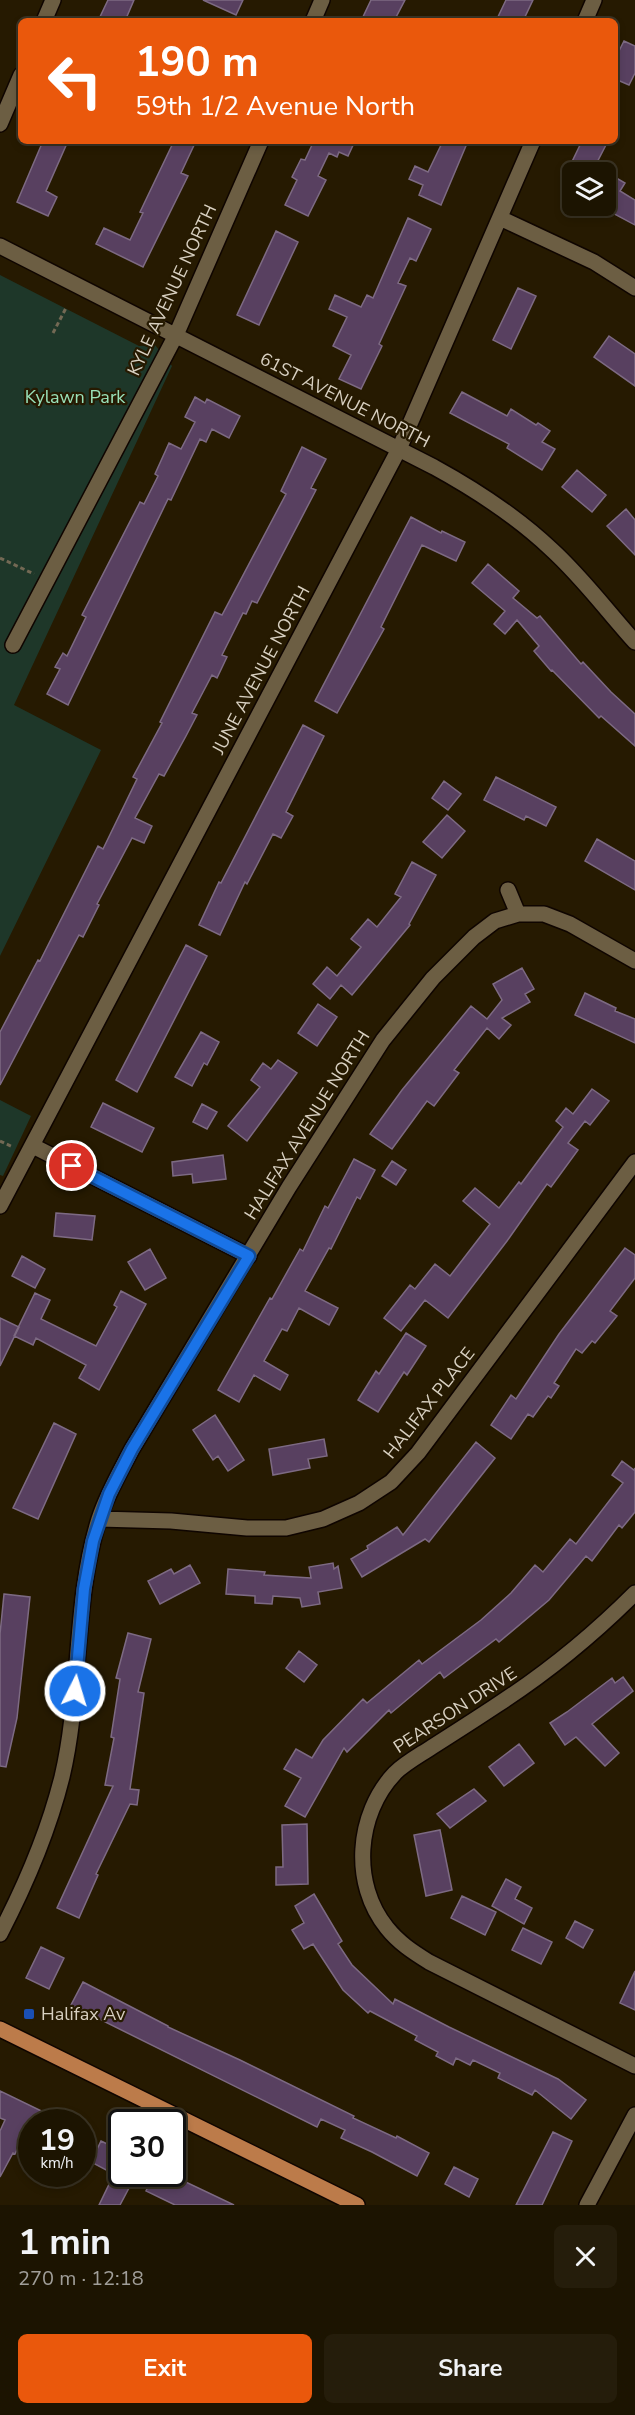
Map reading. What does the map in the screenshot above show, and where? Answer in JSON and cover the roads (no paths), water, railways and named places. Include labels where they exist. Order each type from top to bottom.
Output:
[{"type":"main road","points":[[0,2029],[357,2205]]},
{"type":"street","points":[[45,18],[53,0]]},
{"type":"street","points":[[314,18],[322,0]]},
{"type":"street","points":[[586,18],[594,0]]},
{"type":"street","points":[[0,124],[18,82]]},
{"type":"street","name":"KYLE AVENUE NORTH","points":[[13,645],[176,335],[260,144]]},
{"type":"street","name":"JUNE AVENUE NORTH","points":[[0,1206],[399,449],[532,144]]},
{"type":"street","points":[[500,218],[594,262],[635,288]]},
{"type":"street","name":"61ST AVENUE NORTH","points":[[0,246],[476,490],[516,518],[552,549],[635,642]]},
{"type":"street","points":[[508,890],[518,914]]},
{"type":"street","name":"HALIFAX AVENUE NORTH","points":[[0,1934],[19,1898],[45,1838],[62,1776],[72,1711],[84,1589],[99,1519],[109,1494],[132,1449],[289,1187],[382,1040],[433,978],[474,937],[495,921],[518,914],[544,914],[570,924],[635,961]]},
{"type":"street","points":[[33,1146],[249,1256]]},
{"type":"street","name":"HALIFAX PLACE","points":[[99,1519],[171,1521],[247,1528],[286,1528],[323,1519],[359,1503],[391,1482],[418,1453],[635,1162]]},
{"type":"street","name":"PEARSON DRIVE","points":[[635,1593],[599,1629],[537,1679],[395,1773],[367,1821],[362,1849],[363,1877],[372,1903],[386,1927],[406,1947],[429,1962],[635,2066]]},
{"type":"street","points":[[587,2205],[635,2115]]},
{"type":"place","name":"Halifax Av","points":[[29,2014]]},
{"type":"park label","name":"Kylawn Park","points":[[75,397]]}]
